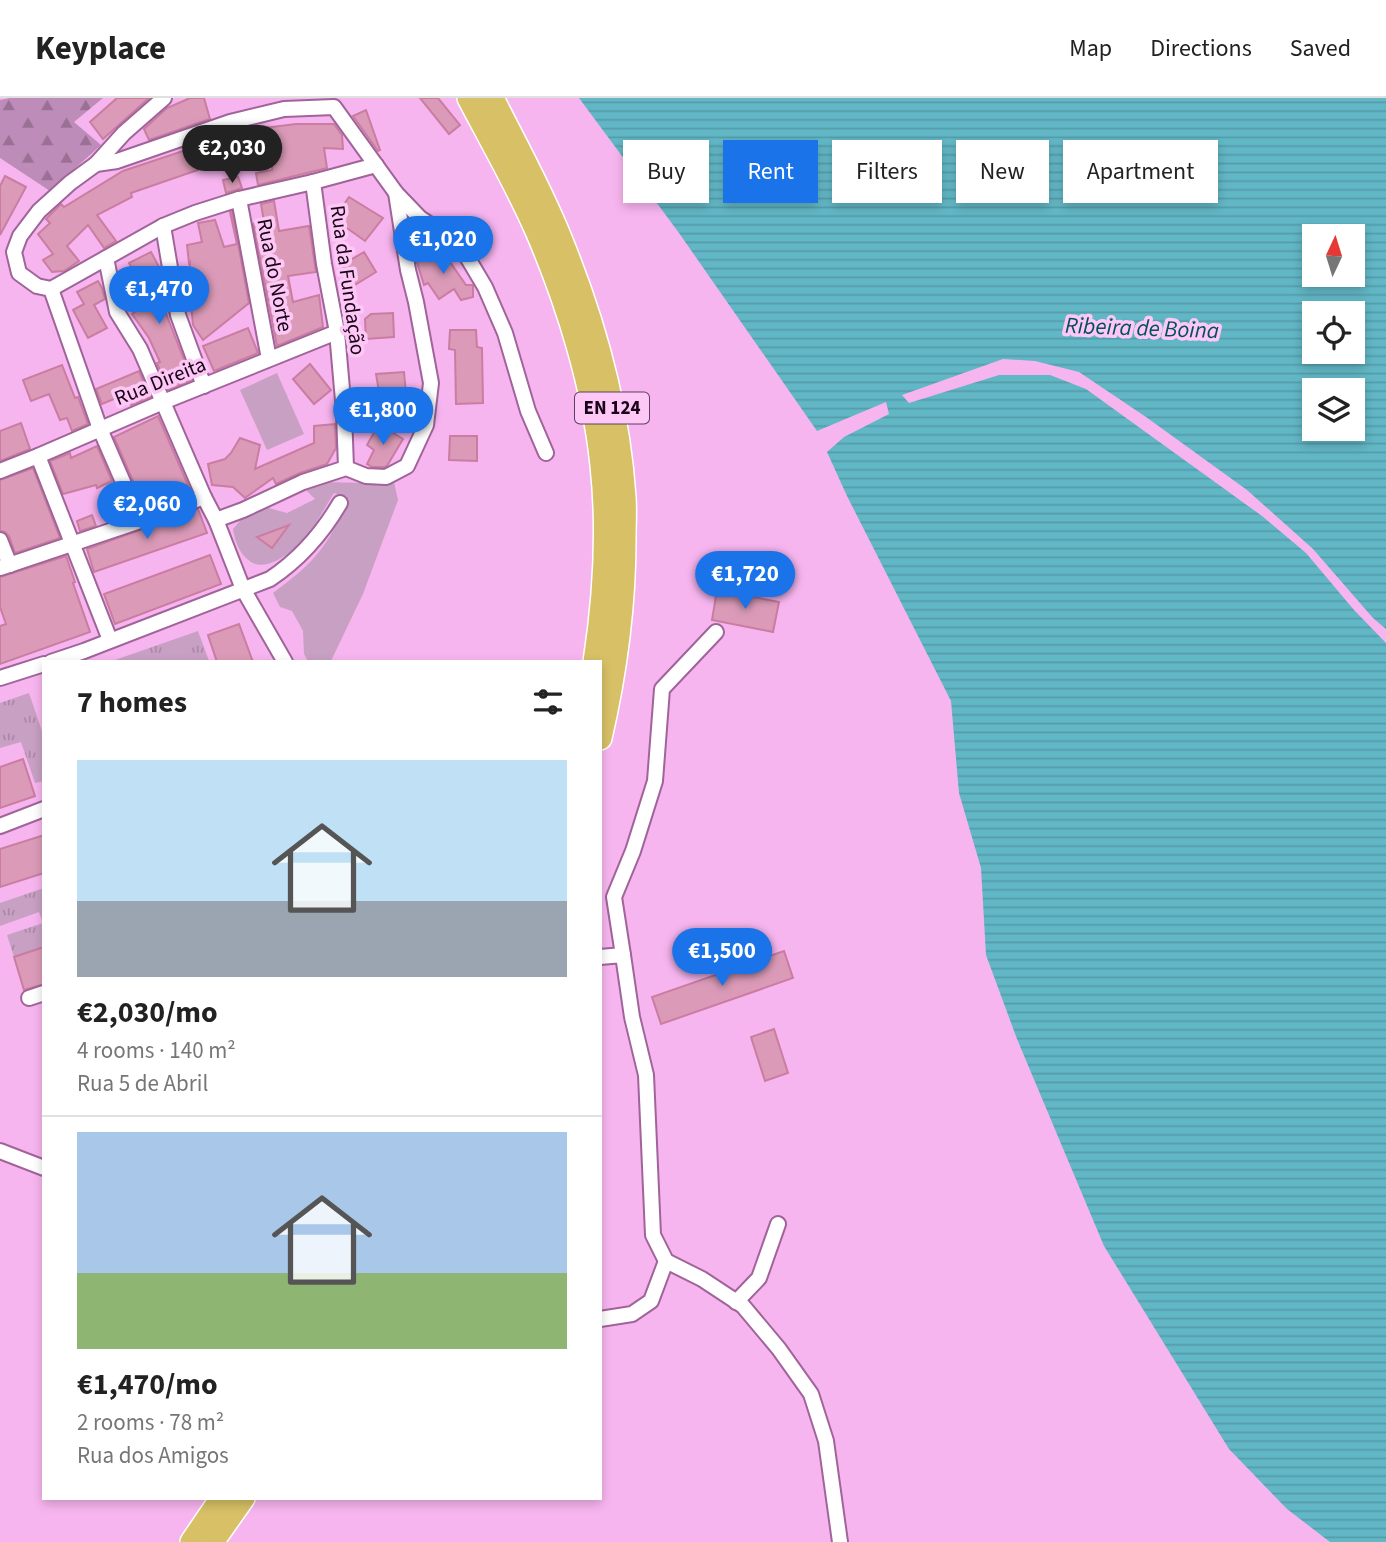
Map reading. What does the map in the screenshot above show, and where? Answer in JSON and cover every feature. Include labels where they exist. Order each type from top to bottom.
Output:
[{"type":"main road","name":"EN 124","points":[[470,98],[537,231],[558,285],[576,342],[594,417],[602,466],[605,544],[601,624],[595,660]]},
{"type":"main road","name":"EN 124","points":[[492,98],[557,230],[586,307],[615,424],[624,497],[624,561],[620,627],[610,697],[602,730]]},
{"type":"main road","points":[[192,1542],[221,1500]]},
{"type":"main road","points":[[212,1542],[242,1500]]},
{"type":"street","points":[[163,98],[96,163],[38,211],[20,236],[14,252],[19,273],[37,286],[51,289],[163,226],[195,212],[376,165]]},
{"type":"street","points":[[458,98],[512,181]]},
{"type":"street","points":[[96,163],[117,161],[230,122],[284,109],[334,107],[396,193],[420,218],[460,245],[485,286],[505,333],[528,411],[546,453]]},
{"type":"street","name":"Rua da Fundação","points":[[313,182],[337,332],[346,468]]},
{"type":"street","points":[[216,520],[303,482],[346,468],[366,476],[386,477],[407,466],[426,425],[431,383],[408,270],[396,193]]},
{"type":"street","name":"Rua do Norte","points":[[239,199],[270,359]]},
{"type":"street","points":[[163,226],[178,315],[204,386]]},
{"type":"street","points":[[106,258],[117,312],[140,349],[216,520],[243,589],[284,660]]},
{"type":"street","points":[[51,289],[100,429],[140,521]]},
{"type":"street","name":"Rua Direita","points":[[0,471],[337,332]]},
{"type":"street","points":[[38,456],[110,640]]},
{"type":"street","points":[[0,540],[5,567],[204,497]]},
{"type":"street","points":[[63,660],[86,656],[110,640],[270,579],[290,566],[314,542],[340,503]]},
{"type":"street","points":[[716,632],[662,689],[655,782],[633,851],[614,897],[632,1017],[646,1075],[653,1235],[666,1261],[702,1279],[743,1306],[779,1349],[811,1394],[826,1441],[840,1542]]},
{"type":"street","points":[[0,678],[42,665]]},
{"type":"street","points":[[0,827],[42,811]]},
{"type":"street","points":[[602,957],[623,955]]},
{"type":"street","points":[[29,998],[42,994]]},
{"type":"street","points":[[0,1151],[42,1167]]},
{"type":"street","points":[[736,1302],[759,1278],[778,1224]]},
{"type":"street","points":[[602,1319],[632,1314],[651,1301],[666,1261]]},
{"type":"green space","points":[[103,98],[74,122],[101,145],[50,191],[0,158],[0,100]]},
{"type":"green space","points":[[277,373],[304,434],[267,450],[240,390]]},
{"type":"green space","points":[[318,482],[394,482],[398,500],[363,594],[331,660],[307,660],[304,654],[303,631],[292,611],[280,607],[273,593],[317,555],[349,499],[334,493],[307,536],[281,558],[266,564],[258,565],[244,556],[233,529],[245,515],[265,507],[287,513],[315,499],[306,490]]},
{"type":"green space","points":[[198,631],[209,660],[115,660]]},
{"type":"green space","points":[[29,693],[42,731],[42,781],[35,783],[21,742],[0,748],[0,703]]},
{"type":"green space","points":[[42,889],[42,920],[39,912],[0,926],[0,903]]},
{"type":"green space","points":[[42,923],[42,948],[14,957],[7,935]]},
{"type":"water","name":"Ribeira de Boina","points":[[579,98],[1386,98],[1386,629],[1373,618],[1313,549],[1247,490],[1079,372],[1035,361],[1003,359],[902,395],[909,403],[999,375],[1050,375],[1086,389],[1262,516],[1306,553],[1386,643],[1386,1542],[1330,1542],[1287,1509],[1229,1449],[1104,1246],[1017,1039],[986,955],[981,868],[959,793],[951,701],[827,452],[844,437],[889,414],[886,402],[817,431],[657,203],[709,203],[709,140],[623,140],[623,157]]},
{"type":"building","points":[[117,98],[149,98],[103,139],[90,122]]},
{"type":"building","points":[[190,98],[204,98],[210,119],[149,140],[144,129],[167,108]]},
{"type":"building","points":[[420,98],[438,98],[460,125],[449,134]]},
{"type":"building","points":[[366,110],[380,150],[378,151],[353,116]]},
{"type":"building","points":[[296,124],[334,124],[342,135],[343,149],[324,148],[327,168],[258,185],[256,173],[272,170],[272,147],[252,150],[248,130]]},
{"type":"building","points":[[225,137],[230,152],[196,164],[198,170],[131,193],[132,197],[97,215],[116,241],[104,248],[88,225],[67,246],[79,261],[64,271],[52,272],[43,260],[53,254],[38,234],[50,223],[46,219],[61,204],[64,207],[123,171]]},
{"type":"building","points":[[5,176],[26,187],[0,235],[0,186]]},
{"type":"building","points":[[238,177],[242,188],[226,193],[223,180]]},
{"type":"building","points":[[349,197],[383,218],[365,241],[344,226],[340,230],[331,223]]},
{"type":"building","points":[[274,201],[279,231],[309,226],[316,272],[288,276],[293,302],[319,295],[323,327],[277,346],[253,223],[264,222],[261,204]]},
{"type":"building","points":[[232,211],[249,303],[203,340],[193,325],[187,245],[202,242],[198,223],[215,220],[224,247],[237,244],[230,212]]},
{"type":"building","points":[[441,249],[466,285],[473,285],[473,297],[461,300],[454,289],[439,299],[428,283],[424,285],[416,259]]},
{"type":"building","points":[[151,252],[159,267],[151,271],[154,283],[192,380],[168,390],[149,338],[132,314],[149,302],[129,263]]},
{"type":"building","points":[[364,252],[376,272],[355,285],[342,265]]},
{"type":"building","points":[[98,281],[105,299],[94,305],[107,328],[88,338],[73,310],[84,304],[77,292]]},
{"type":"building","points":[[393,313],[394,337],[366,339],[365,319],[371,314]]},
{"type":"building","points":[[248,328],[258,353],[214,371],[203,346]]},
{"type":"building","points":[[450,330],[476,330],[477,347],[482,348],[483,403],[456,404],[455,350],[449,349]]},
{"type":"building","points":[[310,364],[331,390],[314,404],[293,379]]},
{"type":"building","points":[[62,365],[88,424],[72,431],[67,418],[60,420],[49,394],[31,401],[23,380]]},
{"type":"building","points":[[139,371],[150,397],[131,405],[126,394],[102,404],[96,389]]},
{"type":"building","points":[[404,372],[408,415],[381,416],[376,374]]},
{"type":"building","points":[[158,416],[191,492],[145,509],[114,437]]},
{"type":"building","points":[[21,423],[30,449],[0,461],[0,431]]},
{"type":"building","points":[[335,424],[336,448],[327,464],[276,484],[273,478],[245,498],[233,487],[212,485],[208,464],[225,459],[240,438],[260,445],[255,469],[314,443],[314,426]]},
{"type":"building","points":[[379,424],[403,439],[387,466],[372,467],[367,464],[374,450],[367,445]]},
{"type":"building","points":[[450,436],[477,436],[477,461],[449,460]]},
{"type":"building","points":[[97,446],[112,481],[97,488],[96,485],[63,494],[50,461],[70,453],[71,458]]},
{"type":"building","points":[[33,468],[60,538],[15,553],[9,536],[0,531],[0,480]]},
{"type":"building","points":[[198,509],[207,533],[94,572],[87,549]]},
{"type":"building","points":[[92,515],[96,526],[80,531],[77,521]]},
{"type":"building","points":[[289,525],[272,548],[257,537]]},
{"type":"building","points":[[210,555],[221,584],[115,624],[104,594]]},
{"type":"building","points":[[66,556],[90,632],[0,664],[0,626],[6,624],[0,607],[0,577]]},
{"type":"building","points":[[717,590],[779,602],[773,632],[712,620]]},
{"type":"building","points":[[239,624],[252,660],[216,660],[208,635]]},
{"type":"building","points":[[23,759],[35,796],[0,808],[0,767]]},
{"type":"building","points":[[42,836],[42,874],[0,887],[0,849]]},
{"type":"building","points":[[42,948],[42,985],[24,990],[14,957]]},
{"type":"building","points":[[784,951],[793,978],[661,1024],[652,997]]},
{"type":"building","points":[[774,1029],[788,1073],[765,1081],[751,1037]]}]
